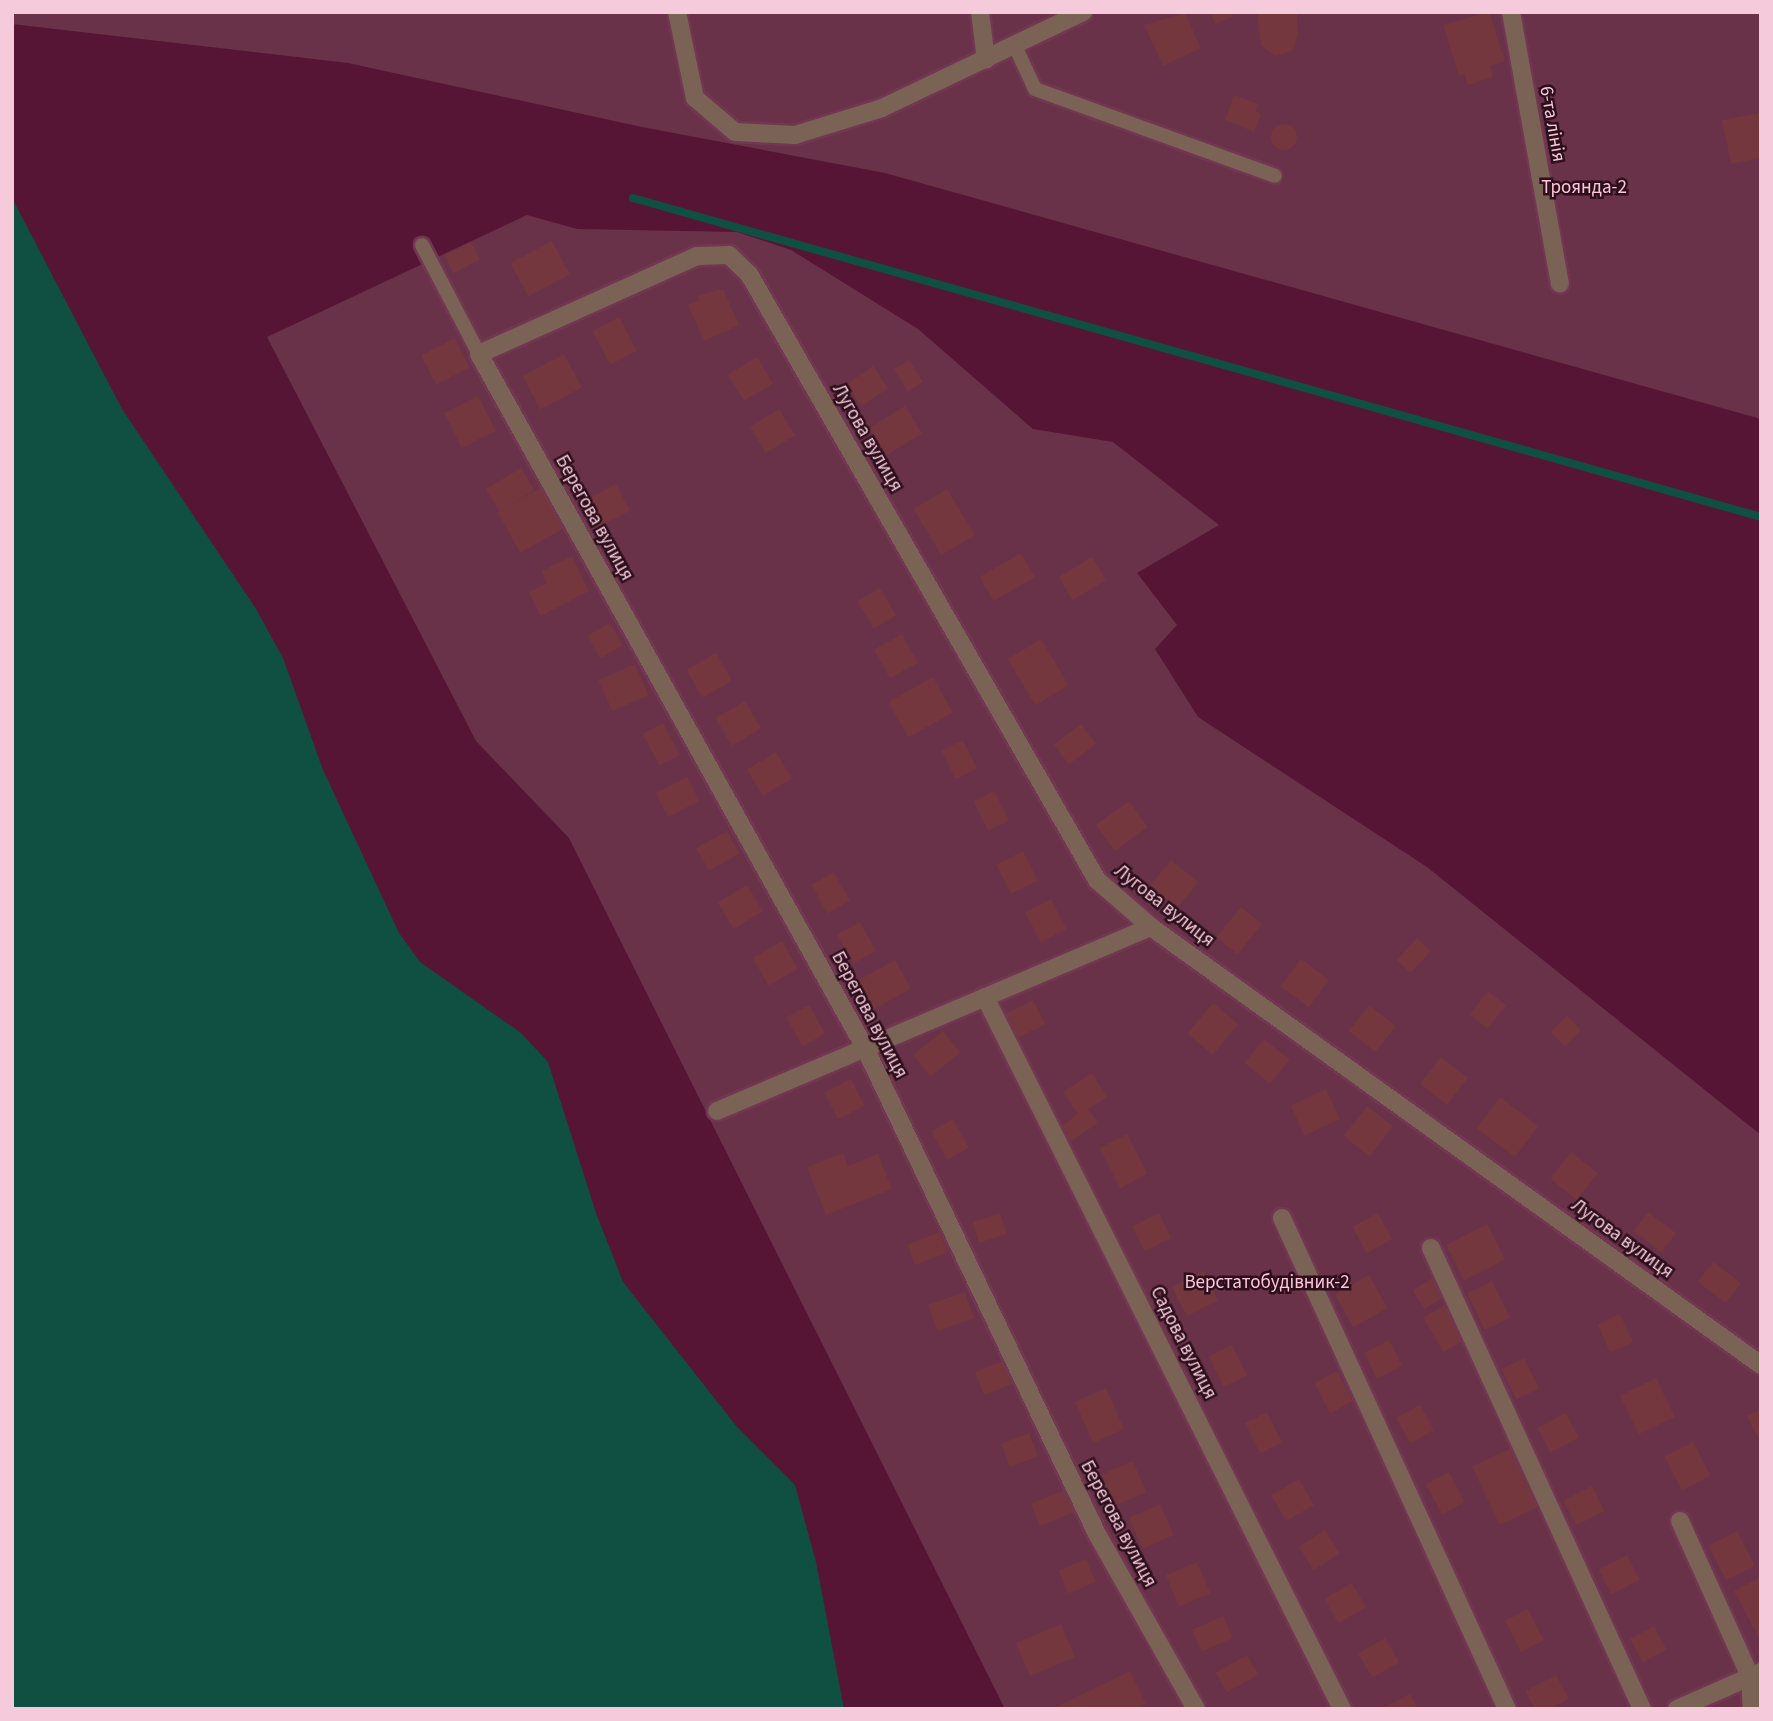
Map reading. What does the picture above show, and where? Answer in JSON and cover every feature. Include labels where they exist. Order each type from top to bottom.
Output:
[{"type":"street","points":[[677,12],[695,98],[735,132],[795,135],[882,108],[1083,12]]},
{"type":"street","points":[[980,12],[986,60]]},
{"type":"street","name":"6-та лінія","points":[[1511,12],[1560,284]]},
{"type":"street","name":"Лугова вулиця","points":[[479,354],[697,256],[729,255],[749,274],[1097,880],[1151,927],[1761,1366]]},
{"type":"street","name":"Берегова вулиця","points":[[479,354],[865,1048],[1098,1536],[1196,1709]]},
{"type":"street","points":[[717,1111],[1151,927]]},
{"type":"street","name":"Садова вулиця","points":[[985,997],[1342,1709]]},
{"type":"street","points":[[1282,1218],[1507,1709]]},
{"type":"street","points":[[1431,1248],[1642,1709]]},
{"type":"street","points":[[1680,1521],[1755,1674],[1752,1709]]},
{"type":"street","points":[[1677,1709],[1755,1674]]},
{"type":"lane","points":[[1015,46],[1035,89],[1275,176]]},
{"type":"lane","points":[[422,246],[479,354]]},
{"type":"green space","name":"Троянда-2","points":[[12,12],[1761,12],[1761,419],[885,173],[642,127],[348,63],[12,24]]},
{"type":"green space","name":"Верстатобудівник-2","points":[[527,215],[577,229],[737,232],[791,250],[918,329],[1033,429],[1113,442],[1219,525],[1137,573],[1177,625],[1155,649],[1198,717],[1427,867],[1761,1135],[1761,1709],[1005,1709],[569,838],[476,741],[267,337]]},
{"type":"shaded area","points":[[12,198],[122,409],[256,609],[283,658],[323,770],[399,933],[420,962],[521,1033],[548,1062],[596,1213],[623,1282],[737,1427],[795,1485],[816,1562],[844,1709],[12,1709]]},
{"type":"building","points":[[1210,12],[1231,12],[1233,17],[1215,24]]},
{"type":"building","points":[[1257,12],[1297,12],[1298,35],[1292,51],[1275,56],[1261,46]]},
{"type":"building","points":[[1489,12],[1505,61],[1490,66],[1493,77],[1468,85],[1464,74],[1459,76],[1443,25]]},
{"type":"building","points":[[1185,13],[1201,48],[1163,66],[1144,25]]},
{"type":"building","points":[[1234,95],[1258,104],[1255,111],[1261,114],[1254,132],[1225,120]]},
{"type":"building","points":[[1761,113],[1761,158],[1731,164],[1722,120]]},
{"type":"building","points":[[1284,124],[1293,128],[1297,137],[1293,146],[1284,150],[1275,146],[1271,137],[1275,128]]},
{"type":"building","points":[[552,241],[570,275],[528,297],[511,263]]},
{"type":"building","points":[[471,242],[480,260],[453,273],[444,256]]},
{"type":"building","points":[[723,289],[739,325],[704,341],[688,305],[699,300],[696,296]]},
{"type":"building","points":[[619,317],[637,351],[610,365],[593,331]]},
{"type":"building","points":[[455,338],[470,367],[436,385],[421,355]]},
{"type":"building","points":[[564,354],[582,388],[540,410],[523,376]]},
{"type":"building","points":[[757,357],[773,384],[744,401],[728,375]]},
{"type":"building","points":[[909,360],[923,382],[908,392],[894,370]]},
{"type":"building","points":[[873,366],[888,388],[862,406],[846,384]]},
{"type":"building","points":[[478,396],[496,431],[462,448],[444,413]]},
{"type":"building","points":[[905,406],[922,433],[886,455],[869,428]]},
{"type":"building","points":[[779,409],[795,436],[766,453],[750,427]]},
{"type":"building","points":[[521,468],[534,490],[499,511],[486,489]]},
{"type":"building","points":[[616,484],[630,510],[600,526],[586,500]]},
{"type":"building","points":[[542,487],[565,528],[520,553],[497,512]]},
{"type":"building","points":[[947,489],[975,535],[941,555],[914,509]]},
{"type":"building","points":[[1021,553],[1035,577],[993,601],[979,577]]},
{"type":"building","points":[[572,556],[589,591],[541,616],[529,592],[547,583],[541,571]]},
{"type":"building","points":[[1092,557],[1106,580],[1072,600],[1059,577]]},
{"type":"building","points":[[880,588],[896,616],[873,629],[857,601]]},
{"type":"building","points":[[610,623],[623,646],[600,658],[587,636]]},
{"type":"building","points":[[902,634],[918,663],[890,678],[874,650]]},
{"type":"building","points":[[1041,639],[1069,685],[1035,705],[1008,659]]},
{"type":"building","points":[[716,653],[732,681],[703,698],[687,670]]},
{"type":"building","points":[[635,664],[649,695],[612,711],[598,680]]},
{"type":"building","points":[[933,677],[953,713],[908,738],[888,702]]},
{"type":"building","points":[[745,701],[761,729],[732,746],[716,718]]},
{"type":"building","points":[[663,723],[680,755],[660,766],[643,734]]},
{"type":"building","points":[[1081,724],[1096,744],[1069,764],[1054,744]]},
{"type":"building","points":[[963,740],[977,769],[955,779],[941,751]]},
{"type":"building","points":[[776,752],[792,779],[763,796],[747,770]]},
{"type":"building","points":[[687,777],[699,801],[668,817],[656,793]]},
{"type":"building","points":[[994,791],[1009,820],[988,831],[974,801]]},
{"type":"building","points":[[1129,801],[1148,827],[1115,851],[1096,825]]},
{"type":"building","points":[[727,831],[740,854],[709,871],[696,848]]},
{"type":"building","points":[[1023,851],[1038,880],[1011,894],[996,865]]},
{"type":"building","points":[[1171,860],[1198,882],[1177,908],[1150,886]]},
{"type":"building","points":[[834,872],[850,901],[827,913],[811,885]]},
{"type":"building","points":[[747,885],[763,912],[734,929],[718,903]]},
{"type":"building","points":[[1051,899],[1066,929],[1041,942],[1025,912]]},
{"type":"building","points":[[1241,907],[1262,924],[1237,954],[1216,937]]},
{"type":"building","points":[[860,922],[876,951],[853,963],[837,935]]},
{"type":"building","points":[[1417,938],[1431,951],[1410,973],[1397,960]]},
{"type":"building","points":[[782,941],[798,969],[769,986],[753,958]]},
{"type":"building","points":[[1301,959],[1329,980],[1308,1007],[1281,986]]},
{"type":"building","points":[[895,960],[911,989],[868,1013],[852,984]]},
{"type":"building","points":[[1488,991],[1506,1005],[1488,1029],[1470,1015]]},
{"type":"building","points":[[1033,1000],[1045,1024],[1017,1039],[1004,1015]]},
{"type":"building","points":[[1213,1003],[1238,1024],[1213,1055],[1187,1034]]},
{"type":"building","points":[[809,1005],[825,1034],[802,1046],[786,1018]]},
{"type":"building","points":[[1369,1005],[1396,1026],[1375,1052],[1349,1031]]},
{"type":"building","points":[[1567,1016],[1581,1030],[1565,1046],[1551,1032]]},
{"type":"building","points":[[943,1031],[960,1053],[930,1076],[913,1054]]},
{"type":"building","points":[[1264,1039],[1290,1060],[1270,1084],[1244,1063]]},
{"type":"building","points":[[1441,1057],[1468,1078],[1447,1105],[1420,1084]]},
{"type":"building","points":[[1092,1073],[1107,1097],[1088,1109],[1098,1123],[1070,1142],[1060,1127],[1078,1114],[1063,1092]]},
{"type":"building","points":[[851,1079],[865,1106],[838,1119],[824,1093]]},
{"type":"building","points":[[1326,1089],[1340,1119],[1305,1135],[1291,1105]]},
{"type":"building","points":[[1500,1097],[1538,1126],[1515,1157],[1477,1128]]},
{"type":"building","points":[[1367,1106],[1393,1126],[1370,1156],[1344,1136]]},
{"type":"building","points":[[953,1119],[969,1148],[947,1160],[931,1131]]},
{"type":"building","points":[[1127,1134],[1147,1174],[1120,1188],[1099,1148]]},
{"type":"building","points":[[1571,1152],[1598,1173],[1577,1200],[1550,1179]]},
{"type":"building","points":[[843,1153],[848,1166],[878,1154],[892,1189],[826,1215],[807,1167]]},
{"type":"building","points":[[1648,1212],[1676,1233],[1662,1252],[1634,1231]]},
{"type":"building","points":[[1000,1213],[1007,1234],[979,1243],[972,1222]]},
{"type":"building","points":[[1159,1213],[1171,1238],[1144,1251],[1132,1226]]},
{"type":"building","points":[[1378,1213],[1392,1239],[1366,1253],[1352,1227]]},
{"type":"building","points":[[1487,1224],[1505,1260],[1464,1281],[1446,1245]]},
{"type":"building","points":[[940,1232],[948,1253],[915,1265],[907,1245]]},
{"type":"building","points":[[1713,1262],[1741,1283],[1726,1303],[1698,1282]]},
{"type":"building","points":[[1203,1271],[1218,1300],[1187,1316],[1172,1287]]},
{"type":"building","points":[[1369,1275],[1387,1308],[1353,1327],[1335,1294]]},
{"type":"building","points":[[1434,1277],[1446,1296],[1424,1309],[1413,1290]]},
{"type":"building","points":[[1492,1281],[1510,1318],[1485,1330],[1467,1293]]},
{"type":"building","points":[[965,1292],[974,1318],[937,1331],[928,1305]]},
{"type":"building","points":[[1445,1305],[1465,1340],[1443,1352],[1423,1318]]},
{"type":"building","points":[[1620,1314],[1633,1342],[1610,1353],[1597,1325]]},
{"type":"building","points":[[1389,1340],[1402,1366],[1377,1379],[1364,1353]]},
{"type":"building","points":[[1232,1345],[1247,1376],[1224,1387],[1209,1356]]},
{"type":"building","points":[[1524,1358],[1539,1389],[1516,1400],[1502,1369]]},
{"type":"building","points":[[1003,1361],[1012,1384],[984,1395],[975,1372]]},
{"type":"building","points":[[1337,1371],[1353,1401],[1330,1413],[1314,1383]]},
{"type":"building","points":[[1656,1378],[1675,1417],[1639,1434],[1620,1396]]},
{"type":"building","points":[[1106,1388],[1124,1429],[1093,1443],[1075,1402]]},
{"type":"building","points":[[1420,1405],[1434,1430],[1410,1443],[1396,1418]]},
{"type":"building","points":[[1761,1409],[1761,1443],[1747,1416]]},
{"type":"building","points":[[1267,1412],[1282,1442],[1260,1454],[1245,1423]]},
{"type":"building","points":[[1566,1413],[1579,1438],[1550,1452],[1537,1428]]},
{"type":"building","points":[[1029,1433],[1038,1456],[1010,1467],[1001,1444]]},
{"type":"building","points":[[1693,1442],[1710,1476],[1682,1490],[1664,1457]]},
{"type":"building","points":[[1511,1448],[1538,1507],[1499,1525],[1472,1466]]},
{"type":"building","points":[[1133,1461],[1146,1492],[1114,1506],[1101,1475]]},
{"type":"building","points":[[1449,1472],[1465,1502],[1442,1514],[1426,1484]]},
{"type":"building","points":[[1299,1479],[1314,1505],[1286,1521],[1271,1495]]},
{"type":"building","points":[[1592,1486],[1605,1511],[1576,1525],[1563,1501]]},
{"type":"building","points":[[1065,1490],[1074,1512],[1040,1526],[1031,1504]]},
{"type":"building","points":[[1160,1504],[1174,1535],[1143,1549],[1129,1518]]},
{"type":"building","points":[[1325,1530],[1340,1554],[1314,1570],[1299,1546]]},
{"type":"building","points":[[1737,1531],[1755,1566],[1726,1580],[1708,1546]]},
{"type":"building","points":[[1627,1555],[1640,1580],[1611,1594],[1598,1570]]},
{"type":"building","points":[[1086,1559],[1096,1582],[1068,1594],[1058,1571]]},
{"type":"building","points":[[1197,1562],[1210,1593],[1179,1607],[1166,1575]]},
{"type":"building","points":[[1761,1577],[1761,1642],[1734,1591]]},
{"type":"building","points":[[1352,1583],[1366,1607],[1338,1623],[1324,1599]]},
{"type":"building","points":[[1528,1609],[1544,1640],[1521,1652],[1505,1621]]},
{"type":"building","points":[[1223,1616],[1233,1638],[1202,1652],[1192,1630]]},
{"type":"building","points":[[1061,1624],[1075,1657],[1030,1676],[1016,1643]]},
{"type":"building","points":[[1654,1626],[1667,1650],[1643,1663],[1630,1639]]},
{"type":"building","points":[[1385,1638],[1399,1662],[1372,1678],[1358,1654]]},
{"type":"building","points":[[1247,1655],[1258,1675],[1227,1693],[1216,1672]]},
{"type":"building","points":[[1130,1671],[1146,1703],[1135,1709],[1052,1709]]},
{"type":"building","points":[[1556,1675],[1569,1699],[1550,1709],[1535,1709],[1525,1691]]},
{"type":"building","points":[[1410,1694],[1418,1709],[1381,1709]]},
{"type":"waterway","points":[[633,198],[1761,517]]}]
